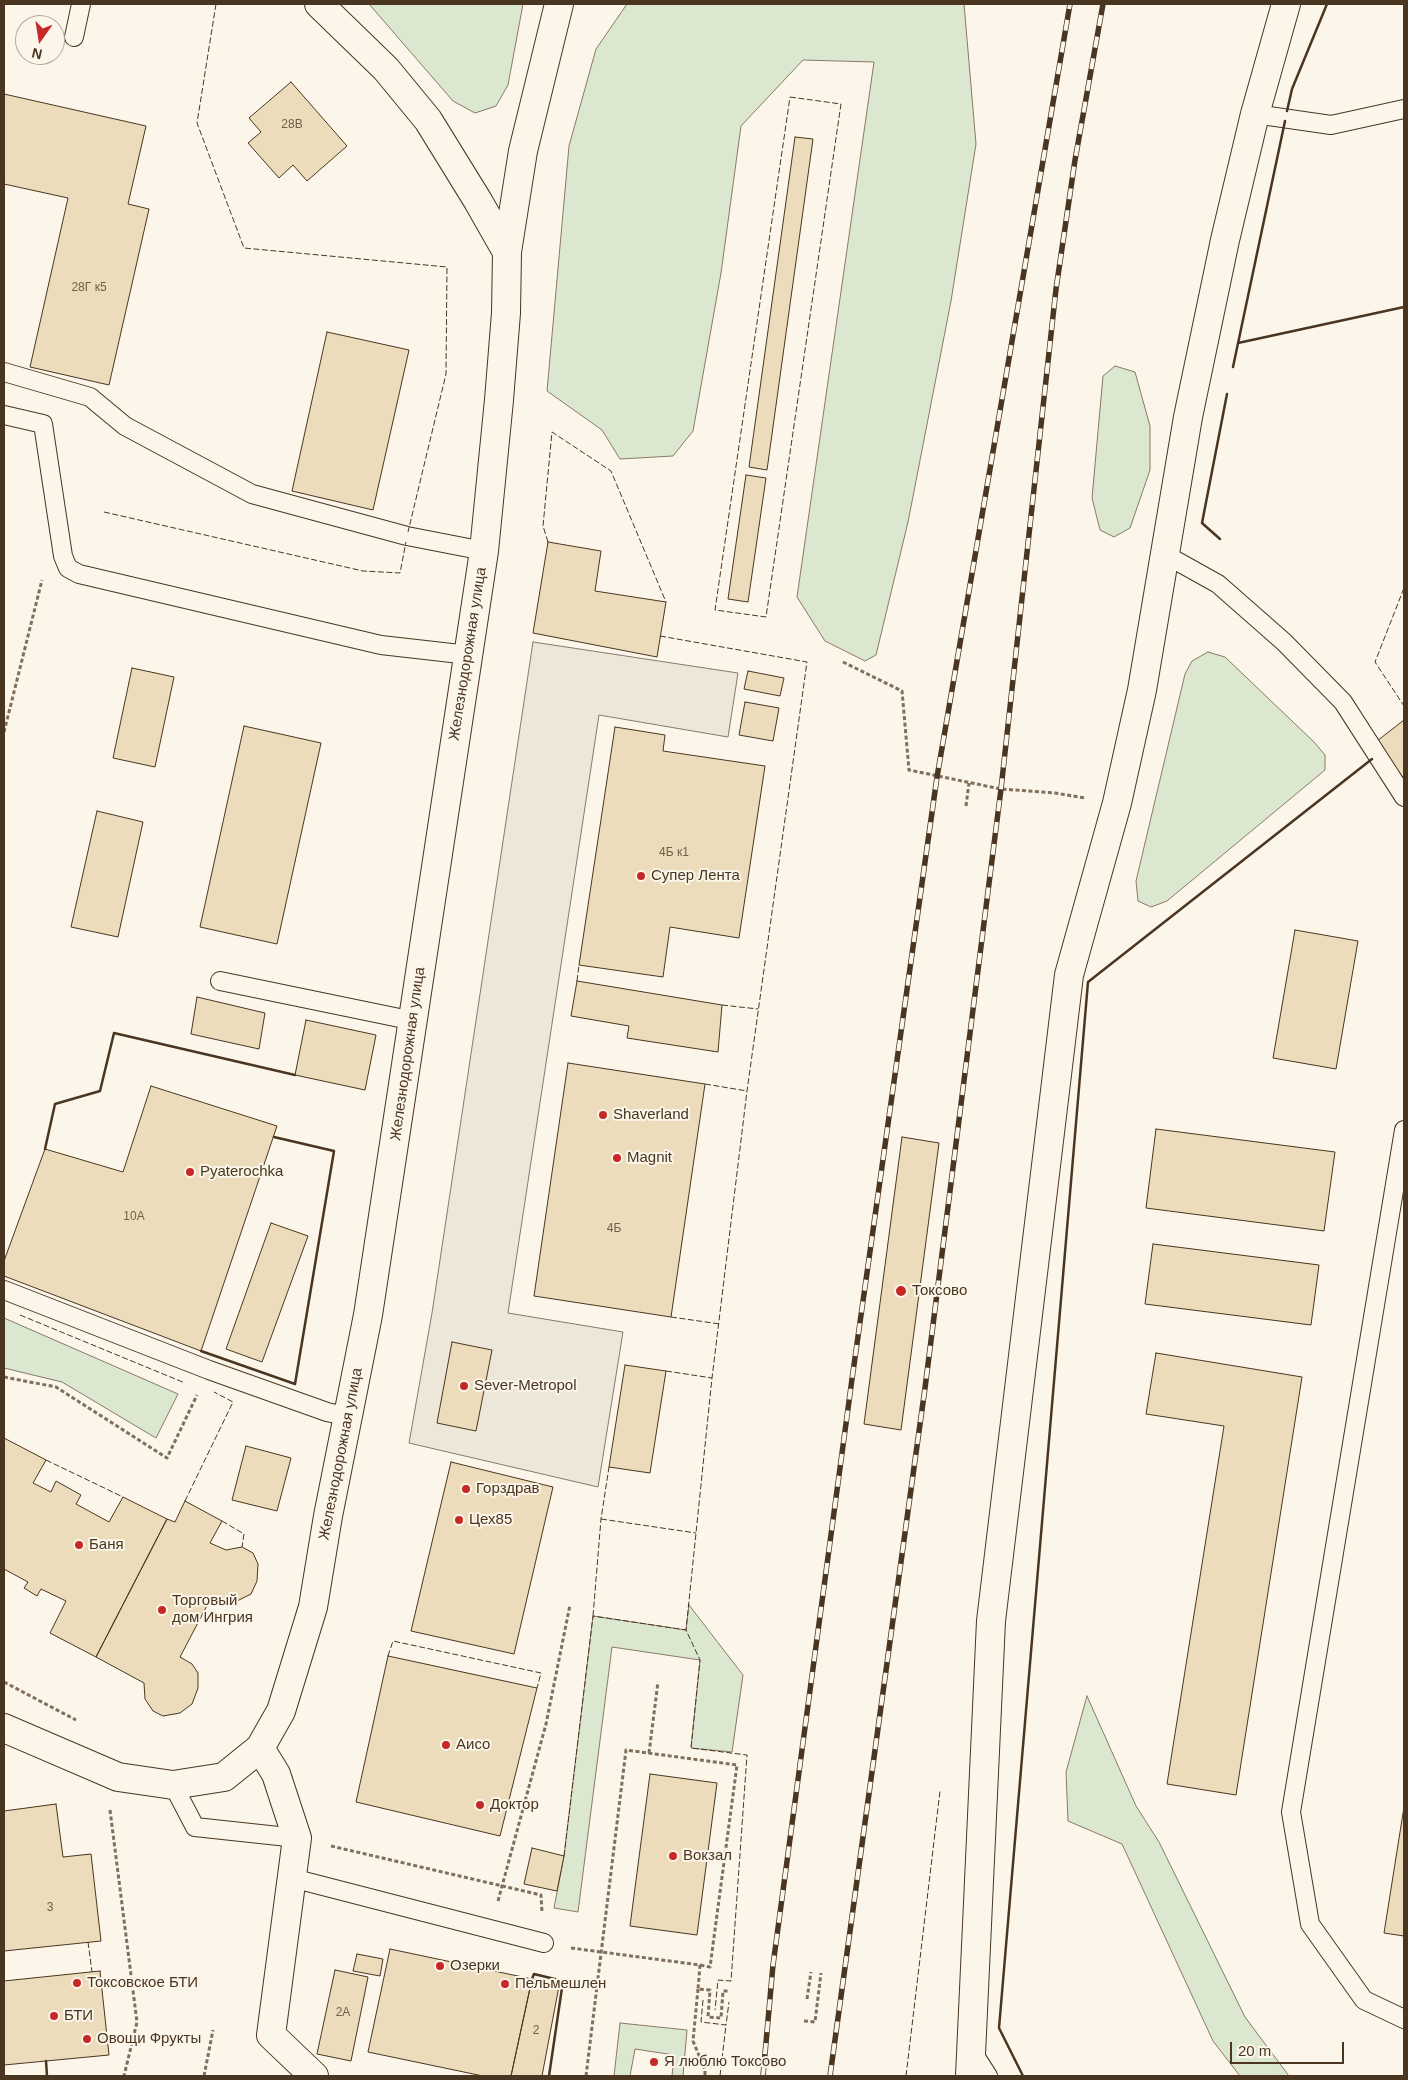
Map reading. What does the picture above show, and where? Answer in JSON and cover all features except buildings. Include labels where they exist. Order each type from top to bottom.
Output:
[{"type":"street","name":"Железнодорожная улица","points":[[164,1785],[224,1776],[260,1748],[281,1710],[313,1607],[328,1516],[368,1315],[414,1021],[439,838],[469,656],[484,551],[499,400],[506,313],[507,252],[523,151],[559,4]]},
{"type":"street","points":[[970,2076],[992,1612],[1069,975],[1117,803],[1142,690],[1188,418],[1225,240],[1254,114],[1286,4]]},
{"type":"street","points":[[323,5],[386,69],[428,120],[478,200],[507,252]]},
{"type":"street","points":[[4,1728],[118,1777],[164,1785]]},
{"type":"street","points":[[260,1748],[276,1774],[297,1838],[271,2035],[314,2076]]},
{"type":"lane","points":[[74,37],[81,4]]},
{"type":"lane","points":[[1254,114],[1331,125],[1404,109]]},
{"type":"lane","points":[[4,372],[90,397],[125,426],[252,494],[407,536],[484,551]]},
{"type":"lane","points":[[4,415],[42,424],[63,556],[68,568],[79,574],[381,646],[469,656]]},
{"type":"lane","points":[[1166,555],[1218,584],[1284,642],[1343,702],[1404,797]]},
{"type":"lane","points":[[220,981],[414,1021]]},
{"type":"lane","points":[[1404,1130],[1291,1812],[1310,1924],[1364,2000],[1404,2019]]},
{"type":"lane","points":[[4,1290],[209,1370],[327,1412],[348,1417]]},
{"type":"lane","points":[[164,1785],[195,1827],[297,1838]]},
{"type":"lane","points":[[292,1878],[490,1927],[544,1943]]},
{"type":"lane","points":[[970,2048],[988,2076]]},
{"type":"path","points":[[4,732],[42,578]]},
{"type":"path","points":[[843,662],[902,691],[909,770],[1001,789],[1056,793],[1117,803]]},
{"type":"path","points":[[966,806],[969,783]]},
{"type":"path","points":[[4,1377],[56,1387],[167,1458],[209,1370]]},
{"type":"path","points":[[490,1927],[546,1724],[570,1605]]},
{"type":"path","points":[[649,1753],[658,1682]]},
{"type":"path","points":[[580,1949],[601,1952],[700,1965],[710,1967],[737,1765],[626,1750],[601,1952],[586,2076]]},
{"type":"path","points":[[109,1800],[136,2022],[124,2076]]},
{"type":"path","points":[[297,1838],[542,1895],[544,1943]]},
{"type":"path","points":[[700,1965],[693,2041],[705,2070],[705,2076]]},
{"type":"path","points":[[807,1999],[811,1972]]},
{"type":"path","points":[[804,2021],[814,2022],[821,1973]]},
{"type":"path","points":[[698,1989],[710,1990],[708,2017],[721,2018],[723,1991],[729,1992]]},
{"type":"path","points":[[204,2076],[213,2030]]},
{"type":"green space","points":[[369,4],[523,4],[508,85],[496,106],[475,113],[453,101]]},
{"type":"green space","points":[[627,4],[964,4],[976,144],[951,301],[908,522],[876,655],[865,661],[825,641],[797,597],[874,62],[803,60],[741,126],[721,273],[693,431],[673,456],[620,459],[602,430],[547,391],[569,146],[596,49]]},
{"type":"green space","points":[[1115,366],[1135,372],[1150,426],[1150,470],[1130,528],[1114,537],[1100,530],[1092,498],[1103,376]]},
{"type":"green space","points":[[1208,652],[1225,657],[1314,742],[1325,755],[1325,770],[1167,901],[1151,907],[1138,901],[1136,881],[1185,674],[1192,661]]},
{"type":"green space","points":[[4,1318],[178,1394],[156,1438],[62,1382],[4,1368]]},
{"type":"green space","points":[[689,1605],[743,1675],[732,1752],[691,1748],[700,1660],[612,1647],[578,1912],[554,1908],[564,1856],[593,1616],[686,1630]]},
{"type":"green space","points":[[1087,1696],[1136,1806],[1159,1842],[1245,2017],[1289,2076],[1240,2076],[1213,2041],[1122,1844],[1068,1821],[1066,1772]]},
{"type":"green space","points":[[620,2023],[687,2030],[683,2076],[672,2076],[674,2055],[635,2049],[630,2076],[614,2076]]},
{"type":"shaded area","points":[[533,642],[738,673],[728,737],[599,715],[508,1313],[623,1332],[598,1487],[409,1443],[432,1313]]},
{"type":"railway","points":[[763,2076],[773,1965],[852,1379],[937,777],[1070,4]]},
{"type":"railway","points":[[830,2076],[925,1388],[1001,789],[1056,289],[1075,160],[1103,4]]},
{"type":"fence","points":[[216,4],[197,123],[244,248],[447,267],[446,374],[408,532]]},
{"type":"fence","points":[[790,97],[841,104],[766,617],[715,610],[790,97]]},
{"type":"fence","points":[[548,542],[543,526],[552,432],[611,471],[666,602]]},
{"type":"fence","points":[[104,512],[363,571],[400,573],[406,542]]},
{"type":"fence","points":[[1404,588],[1375,662],[1404,706]]},
{"type":"fence","points":[[660,636],[807,662],[747,1091],[712,1378],[686,1630]]},
{"type":"fence","points":[[577,981],[579,965]]},
{"type":"fence","points":[[722,1005],[758,1009]]},
{"type":"fence","points":[[705,1084],[747,1091]]},
{"type":"fence","points":[[20,1315],[185,1383]]},
{"type":"fence","points":[[671,1317],[720,1324]]},
{"type":"fence","points":[[666,1371],[712,1378]]},
{"type":"fence","points":[[185,1501],[233,1402],[214,1392]]},
{"type":"fence","points":[[46,1460],[123,1497]]},
{"type":"fence","points":[[593,1616],[601,1519],[609,1467]]},
{"type":"fence","points":[[601,1519],[696,1533]]},
{"type":"fence","points":[[222,1521],[244,1534],[242,1547]]},
{"type":"fence","points":[[564,1856],[593,1616],[686,1630],[700,1660],[691,1748],[747,1755],[731,1981],[718,1980],[715,2010]]},
{"type":"fence","points":[[388,1656],[393,1641],[541,1673],[537,1688]]},
{"type":"fence","points":[[906,2076],[940,1791]]},
{"type":"fence","points":[[88,1942],[92,1972]]},
{"type":"fence","points":[[703,2000],[701,2022],[726,2025],[729,2002]]},
{"type":"fence","points":[[720,2076],[726,2025]]},
{"type":"wall","points":[[1287,111],[1292,89],[1327,4]]},
{"type":"wall","points":[[1233,367],[1285,121]]},
{"type":"wall","points":[[1238,343],[1404,307]]},
{"type":"wall","points":[[1220,539],[1202,523],[1227,394]]},
{"type":"wall","points":[[1023,2076],[999,2028],[1088,982],[1372,759]]},
{"type":"wall","points":[[45,1149],[55,1104],[100,1091],[114,1033],[295,1075]]},
{"type":"wall","points":[[201,1351],[295,1384],[334,1151],[274,1137]]},
{"type":"wall","points":[[532,1979],[534,1974],[563,1981],[549,2076]]},
{"type":"wall","points":[[46,2061],[47,2076]]},
{"type":"place","name":"Супер Лента","points":[[641,876]]},
{"type":"place","name":"Shaverland","points":[[603,1115]]},
{"type":"place","name":"Magnit","points":[[617,1158]]},
{"type":"place","name":"Pyaterochka","points":[[190,1172]]},
{"type":"place","name":"Токсово","points":[[901,1291]]},
{"type":"place","name":"Sever-Metropol","points":[[464,1386]]},
{"type":"place","name":"Горздрав","points":[[466,1489]]},
{"type":"place","name":"Цех85","points":[[459,1520]]},
{"type":"place","name":"Баня","points":[[79,1545]]},
{"type":"place","name":"Торговый дом Ингрия","points":[[162,1610]]},
{"type":"place","name":"Аисо","points":[[446,1745]]},
{"type":"place","name":"Доктор","points":[[480,1805]]},
{"type":"place","name":"Вокзал","points":[[673,1856]]},
{"type":"place","name":"Озерки","points":[[440,1966]]},
{"type":"place","name":"Токсовское БТИ","points":[[77,1983]]},
{"type":"place","name":"Пельмешлен","points":[[505,1984]]},
{"type":"place","name":"БТИ","points":[[54,2016]]},
{"type":"place","name":"Овощи Фрукты","points":[[87,2039]]},
{"type":"place","name":"Я люблю Токсово","points":[[654,2062]]}]
